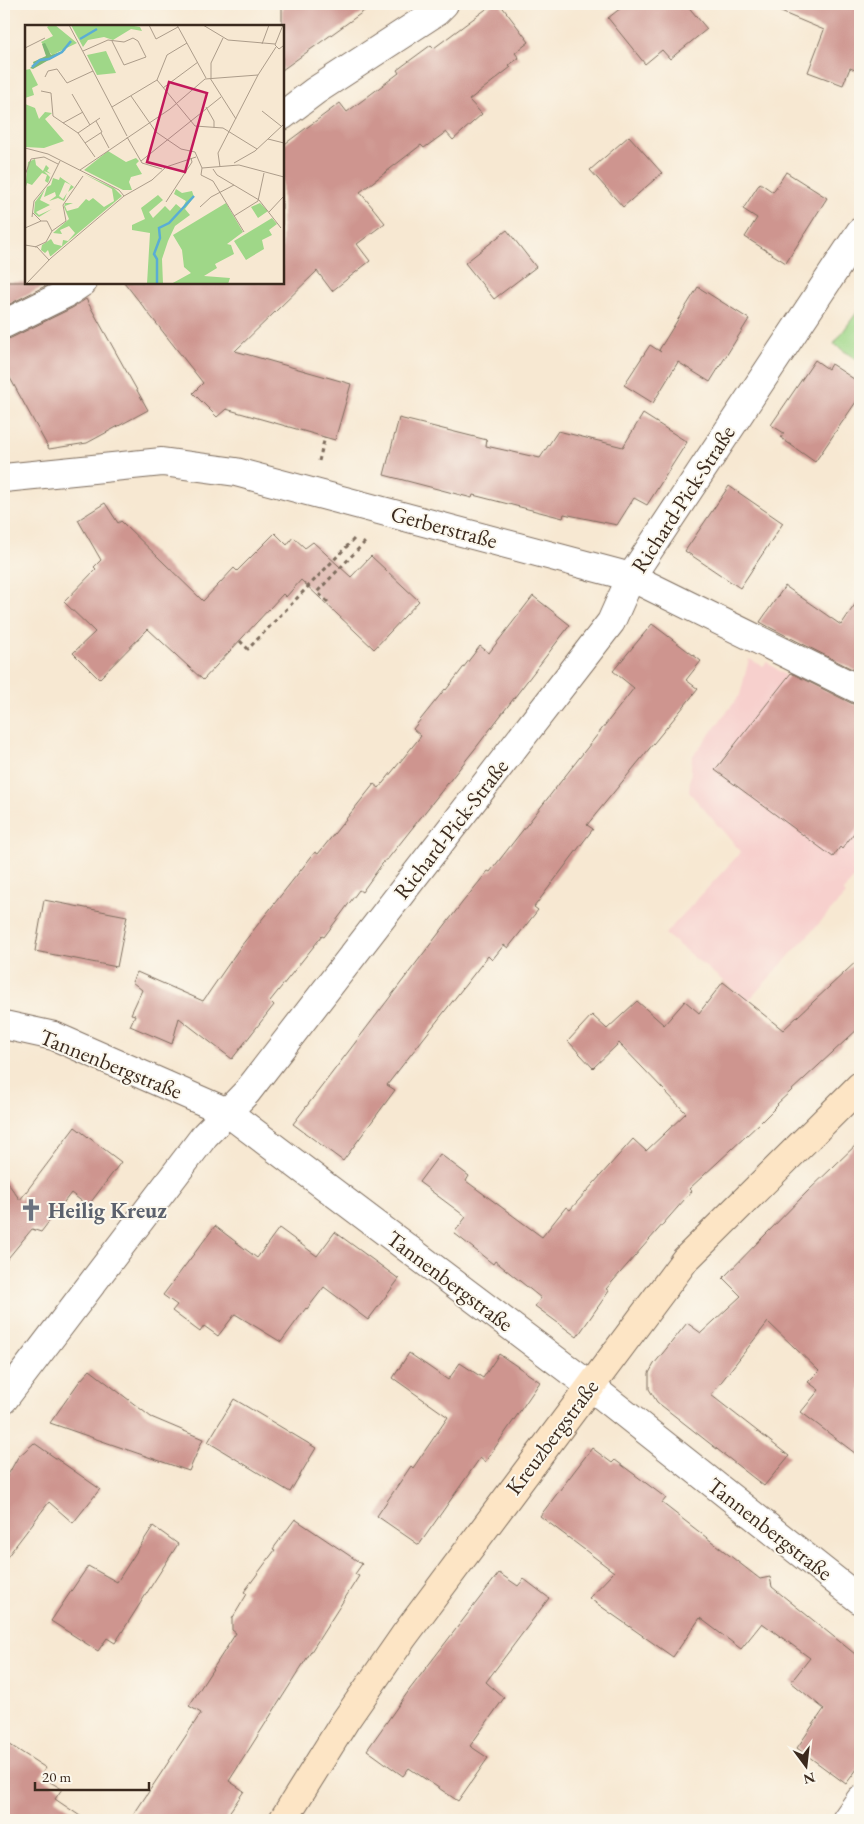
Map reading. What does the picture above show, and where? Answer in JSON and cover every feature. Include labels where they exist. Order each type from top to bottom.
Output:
[{"type":"main road","name":"Kreuzbergstraße","points":[[283,1820],[345,1721],[404,1636],[685,1260],[860,1086]]},
{"type":"street","points":[[284,114],[315,91],[436,12],[444,4]]},
{"type":"street","name":"Richard-Pick-Straße","points":[[4,1399],[205,1135],[253,1084],[611,622],[632,576],[860,232]]},
{"type":"street","points":[[4,324],[57,298],[80,284]]},
{"type":"street","name":"Gerberstraße","points":[[4,478],[162,462],[236,472],[632,576],[860,690]]},
{"type":"street","name":"Tannenbergstraße","points":[[4,1025],[54,1036],[227,1112],[590,1386],[860,1600]]},
{"type":"street","points":[[846,1820],[860,1800]]},
{"type":"path","points":[[321,453],[325,437]]},
{"type":"path","points":[[240,641],[248,649],[360,532],[367,507]]},
{"type":"path","points":[[328,602],[317,592],[348,559]]},
{"type":"shaded area","points":[[749,659],[763,666],[767,662],[860,730],[860,871],[843,891],[846,894],[748,1001],[665,934],[741,852],[689,792],[692,757],[740,695]]},
{"type":"green space","points":[[860,308],[860,362],[834,344]]},
{"type":"building","points":[[282,4],[374,4],[284,69],[284,25],[282,25]]},
{"type":"building","points":[[493,4],[500,4],[529,42],[515,53],[519,58],[509,65],[511,67],[469,100],[482,114],[453,140],[446,132],[424,148],[421,145],[360,192],[385,223],[357,244],[370,261],[332,291],[317,271],[235,351],[351,384],[335,440],[226,409],[217,417],[193,393],[203,383],[126,284],[284,284],[284,145],[340,103],[347,112],[399,73],[397,70],[431,45],[434,48]]},
{"type":"building","points":[[626,4],[686,4],[707,29],[670,59],[662,50],[645,64],[608,18]]},
{"type":"building","points":[[762,4],[860,4],[860,72],[850,68],[843,85],[808,72],[824,30]]},
{"type":"building","points":[[629,136],[662,173],[623,207],[590,170]]},
{"type":"building","points":[[786,172],[827,198],[786,263],[745,237],[757,218],[743,209],[760,183],[773,192]]},
{"type":"building","points":[[507,230],[536,267],[494,299],[465,263]]},
{"type":"building","points":[[4,282],[49,284],[4,307]]},
{"type":"building","points":[[698,287],[749,319],[710,382],[678,362],[653,403],[624,385],[650,345],[661,352],[659,350]]},
{"type":"building","points":[[86,299],[148,410],[87,443],[49,449],[4,367],[4,340],[72,308]]},
{"type":"building","points":[[815,360],[828,369],[831,364],[860,383],[860,396],[815,462],[781,438],[784,433],[771,425]]},
{"type":"building","points":[[643,414],[687,442],[647,505],[634,498],[617,525],[564,514],[563,518],[473,495],[472,498],[384,475],[399,418],[487,440],[486,446],[540,458],[558,431],[623,447]]},
{"type":"building","points":[[729,486],[783,523],[740,588],[685,551]]},
{"type":"building","points":[[105,503],[118,523],[121,521],[203,601],[234,568],[237,571],[275,533],[287,545],[293,537],[305,548],[313,542],[351,577],[371,556],[419,601],[374,649],[301,580],[286,597],[283,594],[203,680],[148,629],[99,679],[73,653],[95,632],[64,602],[96,569],[94,567],[101,560],[78,520]]},
{"type":"building","points":[[785,586],[841,625],[860,597],[860,673],[760,622]]},
{"type":"building","points":[[533,596],[570,625],[478,745],[387,860],[385,860],[362,892],[359,890],[324,937],[322,936],[270,1001],[274,1005],[232,1059],[179,1018],[172,1044],[130,1026],[135,1015],[131,1014],[142,990],[132,982],[137,972],[203,1001],[241,946],[315,852],[318,854],[374,784],[379,788],[421,736],[413,729],[480,646],[489,653]]},
{"type":"building","points":[[652,624],[701,661],[686,680],[698,689],[587,825],[593,829],[534,907],[538,910],[508,948],[504,945],[492,960],[488,956],[387,1085],[395,1090],[343,1161],[293,1124],[462,903],[488,871],[490,872],[634,688],[613,671]]},
{"type":"building","points":[[791,673],[860,706],[860,825],[842,849],[840,847],[833,857],[715,770]]},
{"type":"building","points":[[44,900],[127,916],[117,967],[35,951]]},
{"type":"building","points":[[860,958],[860,1027],[689,1189],[692,1191],[606,1289],[609,1291],[577,1337],[535,1306],[541,1298],[495,1261],[493,1264],[454,1233],[466,1217],[419,1182],[440,1154],[469,1176],[466,1181],[542,1237],[566,1207],[570,1210],[633,1139],[646,1151],[686,1113],[619,1043],[593,1068],[568,1041],[592,1015],[607,1029],[637,1001],[664,1025],[685,1001],[699,1013],[723,982],[783,1030]]},
{"type":"building","points":[[75,1127],[121,1162],[88,1206],[71,1193],[41,1232],[32,1229],[4,1263],[4,1178],[20,1200]]},
{"type":"building","points":[[860,1141],[860,1457],[801,1412],[819,1390],[808,1382],[819,1371],[768,1322],[711,1395],[789,1456],[764,1486],[657,1402],[649,1389],[649,1373],[687,1323],[701,1333],[741,1296],[723,1278]]},
{"type":"building","points":[[215,1226],[257,1258],[279,1228],[317,1256],[335,1232],[399,1279],[368,1320],[324,1287],[281,1342],[235,1314],[218,1336],[204,1326],[200,1332],[172,1311],[177,1305],[163,1295]]},
{"type":"building","points":[[409,1353],[448,1380],[460,1363],[483,1378],[499,1354],[540,1382],[485,1462],[480,1458],[419,1545],[377,1516],[411,1466],[413,1468],[448,1417],[393,1378]]},
{"type":"building","points":[[90,1370],[151,1417],[203,1439],[189,1471],[50,1423],[79,1382]]},
{"type":"building","points":[[234,1399],[316,1448],[290,1492],[208,1442]]},
{"type":"building","points":[[34,1443],[100,1489],[73,1523],[49,1502],[4,1561],[4,1482],[18,1457]]},
{"type":"building","points":[[592,1448],[612,1463],[615,1460],[666,1498],[662,1503],[760,1579],[770,1577],[772,1587],[860,1658],[860,1765],[846,1784],[797,1748],[824,1709],[791,1682],[810,1658],[762,1623],[741,1649],[700,1618],[673,1657],[589,1598],[614,1572],[540,1516]]},
{"type":"building","points":[[295,1519],[362,1564],[355,1574],[359,1576],[229,1781],[244,1791],[224,1820],[130,1820],[201,1713],[189,1706],[236,1633],[232,1630],[232,1619],[247,1594],[244,1592]]},
{"type":"building","points":[[153,1526],[178,1544],[115,1643],[107,1638],[98,1651],[51,1621],[88,1566],[117,1582]]},
{"type":"building","points":[[499,1573],[518,1586],[524,1579],[549,1598],[486,1682],[504,1698],[470,1746],[488,1758],[458,1801],[409,1768],[403,1776],[367,1750],[410,1689]]},
{"type":"building","points":[[4,1741],[46,1768],[40,1776],[62,1789],[55,1799],[86,1820],[4,1820]]},
{"type":"place","name":"Heilig Kreuz","points":[[31,1210]]}]
